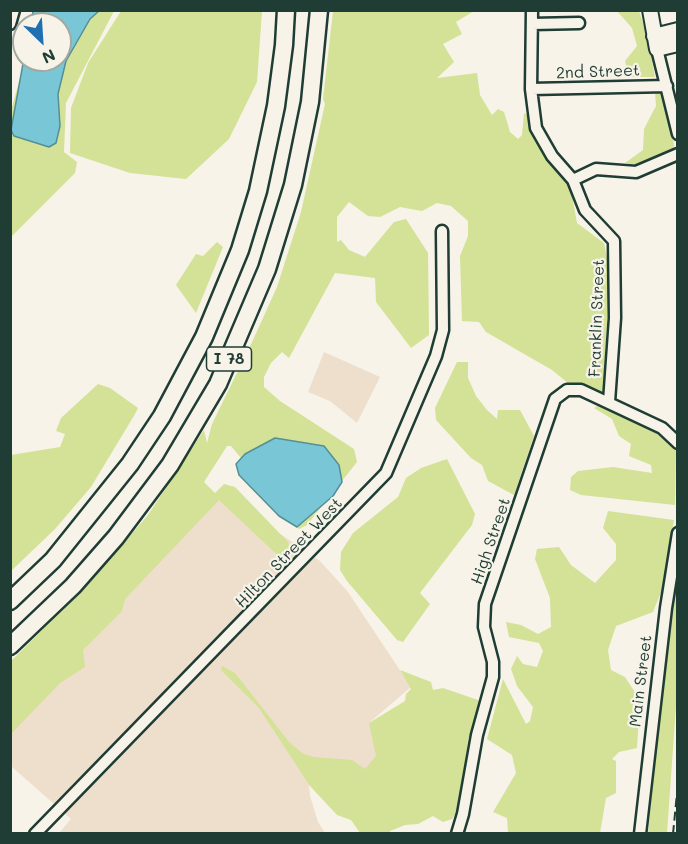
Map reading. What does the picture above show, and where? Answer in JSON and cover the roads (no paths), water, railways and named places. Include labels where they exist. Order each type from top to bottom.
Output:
[{"type":"highway","name":"I 78","points":[[10,602],[53,560],[130,464],[178,389],[209,327],[240,250],[265,164],[284,45],[286,10]]},
{"type":"highway","name":"I 78","points":[[10,645],[73,586],[116,537],[170,465],[218,384],[267,269],[293,185],[310,102],[320,10]]},
{"type":"main road","points":[[650,10],[656,42]]},
{"type":"main road","points":[[656,42],[678,30]]},
{"type":"main road","points":[[656,42],[678,44]]},
{"type":"street","points":[[10,24],[14,10]]},
{"type":"street","name":"Franklin Street","points":[[531,10],[531,89],[536,128],[552,156],[573,180],[585,210],[614,241],[615,318],[609,402]]},
{"type":"street","points":[[532,24],[579,24]]},
{"type":"street","points":[[656,42],[678,134]]},
{"type":"street","name":"2nd Street","points":[[531,89],[667,86]]},
{"type":"street","points":[[573,180],[596,169],[636,172],[678,154]]},
{"type":"street","name":"Hilton Street West","points":[[35,834],[386,473],[436,356],[443,330],[442,231]]},
{"type":"street","name":"High Street","points":[[457,834],[463,814],[477,735],[493,677],[493,662],[484,627],[485,604],[555,399],[573,388],[609,402],[662,428],[678,443]]},
{"type":"street","name":"Main Street","points":[[640,834],[666,608],[678,533]]},
{"type":"water","points":[[99,11],[90,19],[72,50],[72,12],[33,12]]},
{"type":"water","points":[[21,72],[63,72],[58,94],[60,126],[56,143],[49,147],[14,136],[11,130]]},
{"type":"water","points":[[275,438],[324,446],[339,465],[342,482],[333,496],[297,527],[279,516],[239,475],[236,464],[245,454]]},
{"type":"railway","points":[[673,834],[678,783]]}]
